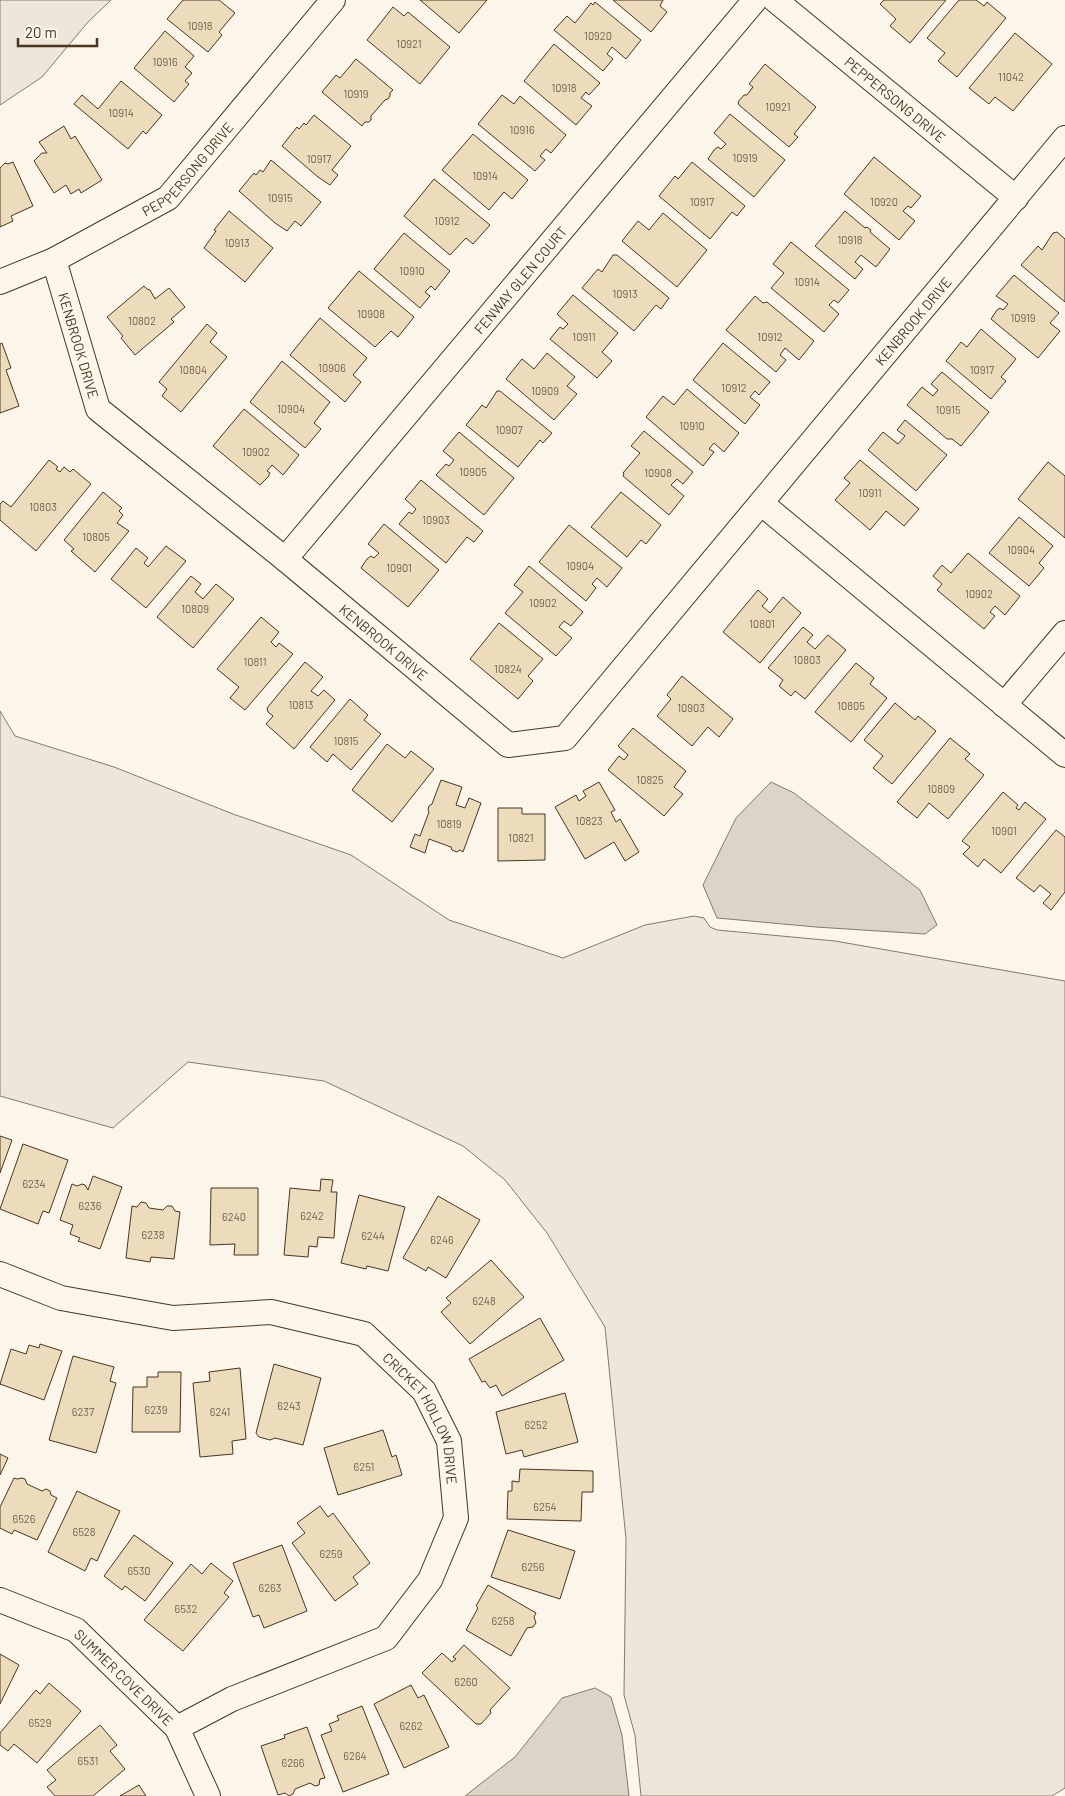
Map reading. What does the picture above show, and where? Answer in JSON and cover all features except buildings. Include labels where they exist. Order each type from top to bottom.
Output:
[{"type":"street","name":"PEPPERSONG DRIVE","points":[[0,282],[54,260],[168,198],[333,0]]},
{"type":"street","name":"FENWAY GLEN COURT","points":[[285,559],[755,0]]},
{"type":"street","name":"PEPPERSONG DRIVE","points":[[775,0],[1016,198]]},
{"type":"street","name":"KENBROOK DRIVE","points":[[54,260],[98,409],[285,559],[508,745],[565,738],[1065,138]]},
{"type":"street","points":[[761,503],[1065,755]]},
{"type":"street","points":[[1004,706],[1065,632]]},
{"type":"street","name":"CRICKET HOLLOW DRIVE","points":[[0,1274],[61,1298],[174,1318],[271,1312],[364,1334],[424,1391],[449,1441],[456,1518],[430,1580],[386,1638],[232,1699],[177,1728]]},
{"type":"street","name":"SUMMER COVE DRIVE","points":[[0,1600],[76,1630],[177,1728],[208,1796]]},
{"type":"shaded area","points":[[0,0],[111,0],[88,22],[42,77],[0,105]]},
{"type":"shaded area","points":[[0,711],[15,736],[114,767],[233,814],[351,855],[449,920],[563,958],[645,925],[694,916],[704,918],[710,927],[717,930],[835,941],[1065,981],[1065,1788],[1052,1796],[641,1796],[635,1735],[624,1695],[626,1539],[605,1327],[547,1233],[505,1180],[463,1146],[324,1081],[188,1062],[113,1128],[0,1096]]},
{"type":"shaded area","points":[[771,782],[794,793],[920,890],[937,925],[925,934],[717,918],[703,885],[736,818]]},
{"type":"shaded area","points":[[595,1688],[611,1697],[622,1735],[629,1796],[465,1796],[515,1757],[562,1698]]}]
